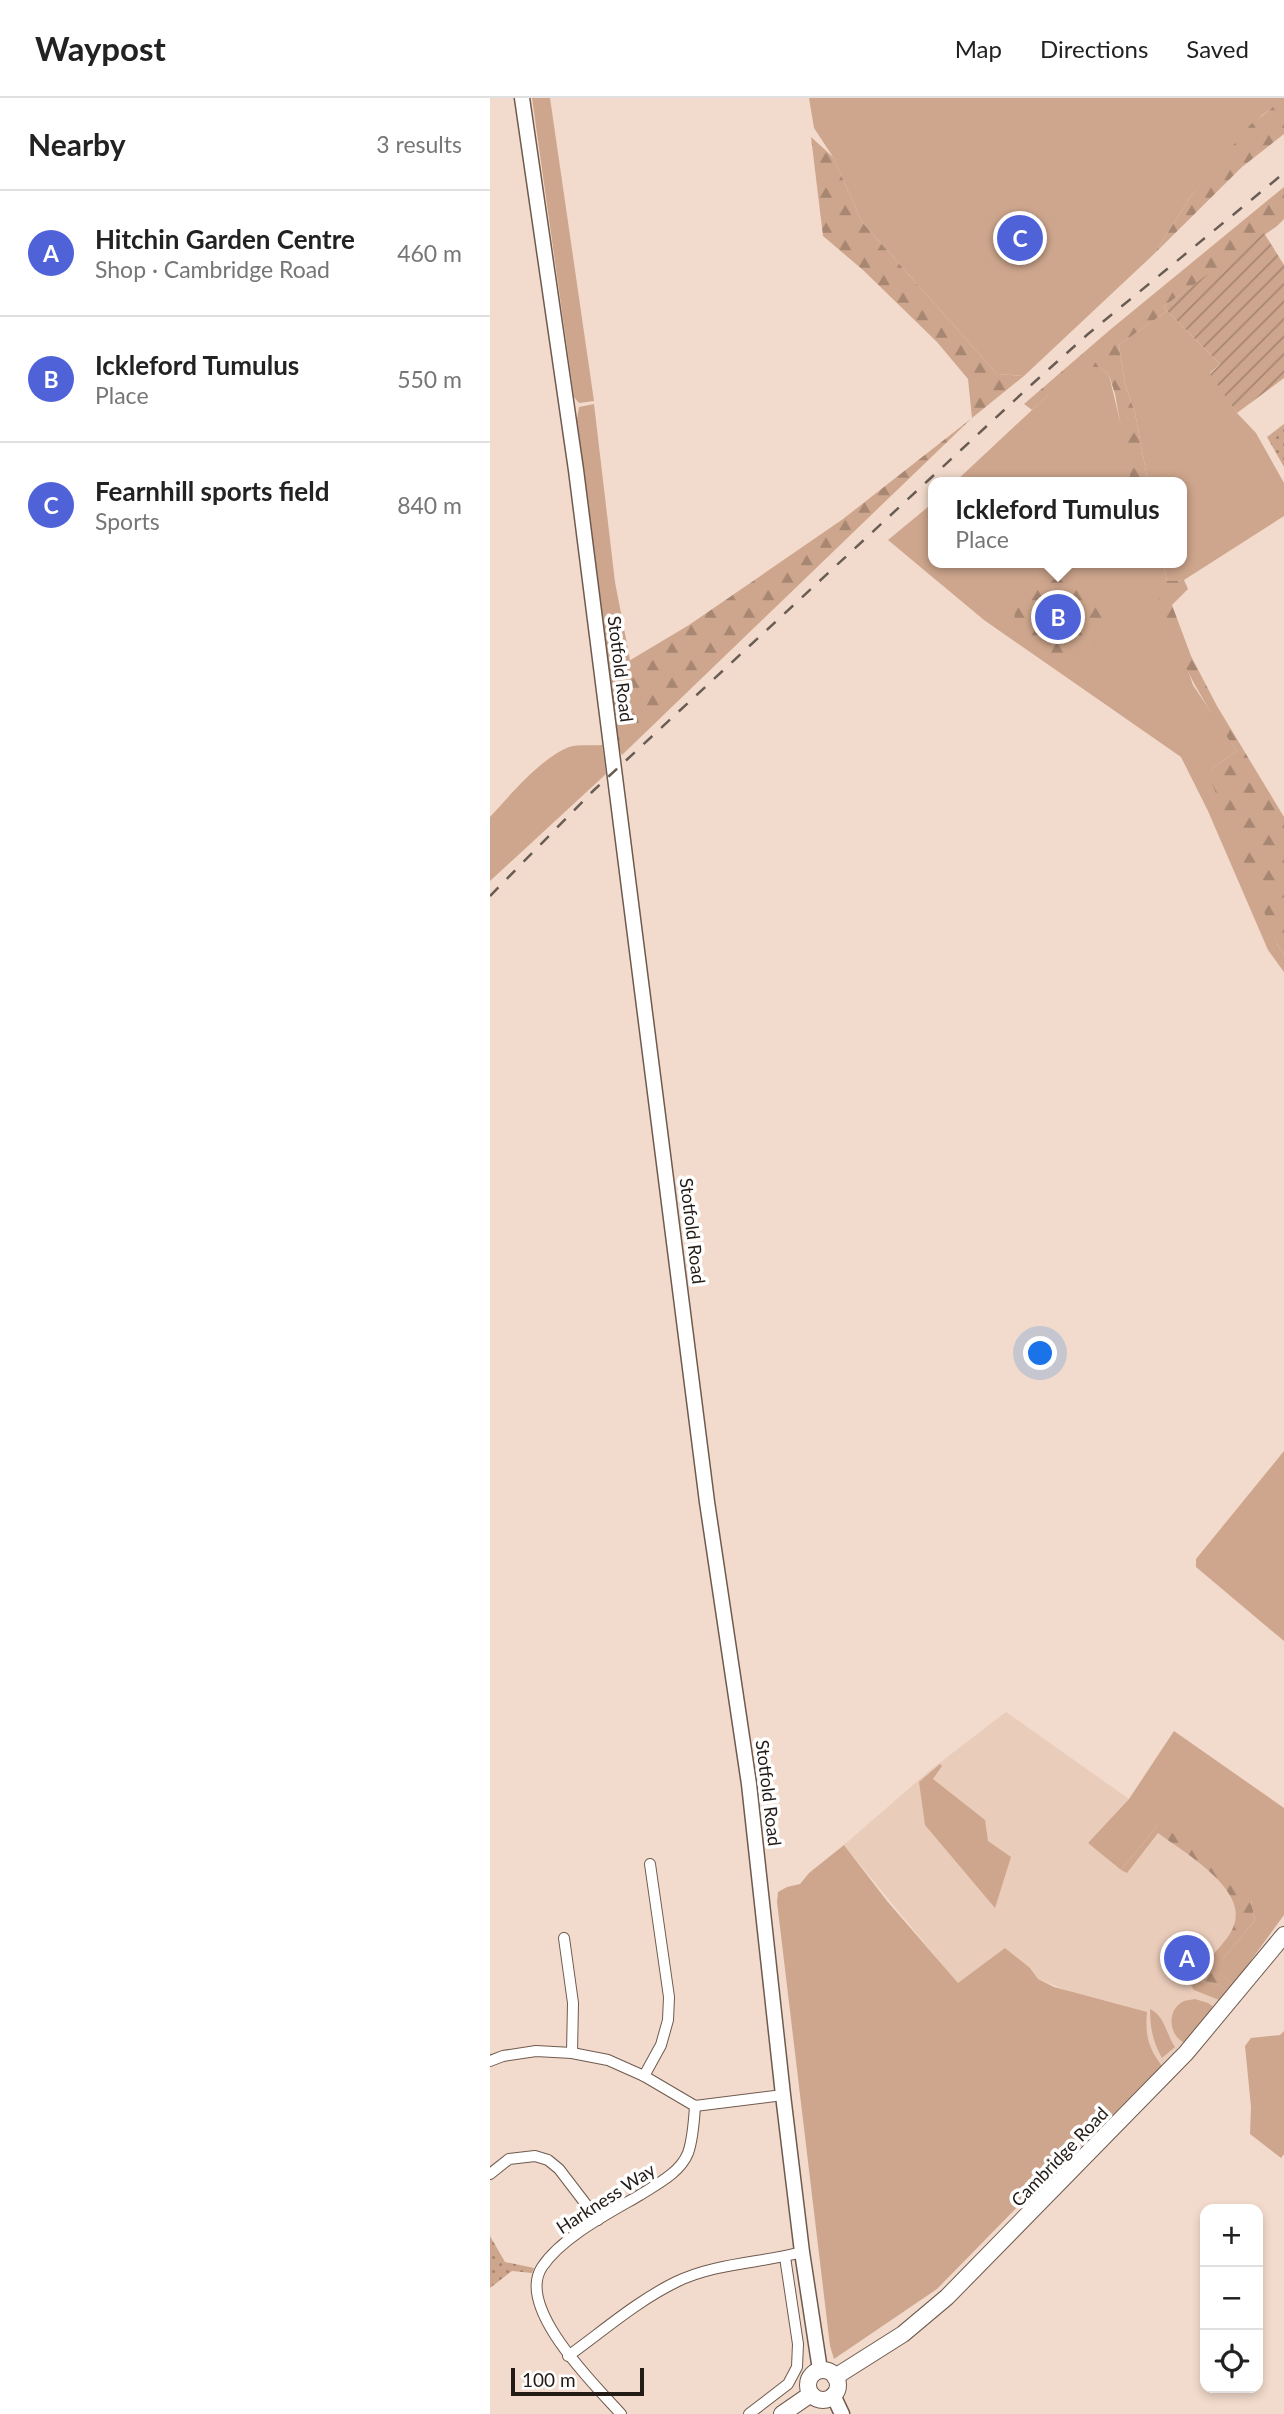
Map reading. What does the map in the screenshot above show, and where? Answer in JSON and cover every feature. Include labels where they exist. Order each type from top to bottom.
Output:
[{"type":"main road","name":"Cambridge Road","points":[[828,2373],[902,2334],[957,2288],[1158,2084],[1284,1935]]},
{"type":"main road","points":[[813,2373],[828,2373],[838,2385],[833,2395],[823,2400],[811,2394],[808,2381],[813,2373]]},
{"type":"main road","points":[[782,2414],[811,2394]]},
{"type":"street","name":"Stotfold Road","points":[[522,98],[576,470],[708,1502],[749,1784],[802,2252],[828,2373]]},
{"type":"street","points":[[644,2076],[661,2045],[668,2020],[669,1997],[650,1864]]},
{"type":"street","points":[[564,1938],[573,2003],[572,2053]]},
{"type":"street","points":[[490,2062],[503,2056],[536,2052],[572,2053],[608,2060],[644,2076],[695,2106],[783,2095]]},
{"type":"street","name":"Harkness Way","points":[[621,2414],[568,2356],[548,2324],[536,2295],[539,2270],[554,2251],[598,2220],[670,2176],[687,2155],[695,2106]]},
{"type":"street","points":[[490,2174],[509,2159],[536,2156],[548,2160],[559,2169],[598,2220]]},
{"type":"street","points":[[568,2356],[646,2299],[677,2281],[740,2263],[802,2252]]},
{"type":"street","points":[[750,2414],[788,2384],[797,2367],[798,2344],[785,2257]]},
{"type":"street","points":[[833,2395],[842,2414]]},
{"type":"shaded area","points":[[1006,1712],[1129,1799],[1088,1843],[1121,1870],[1158,1825],[1251,1901],[1233,1985],[1162,2066],[1152,2054],[1145,2027],[1038,1979],[1030,1968],[998,1954],[958,1984],[844,1845],[929,1771]]},
{"type":"green space","points":[[532,98],[550,98],[594,401],[579,403],[574,397]]},
{"type":"green space","points":[[809,98],[1278,98],[1272,108],[1261,116],[1191,196],[1154,254],[1024,376],[997,374],[862,222],[833,157],[814,128]]},
{"type":"green space","points":[[1277,98],[1284,98],[1284,134],[1242,167],[1154,254],[1191,196],[1250,125],[1272,108]]},
{"type":"green space","points":[[811,137],[833,157],[862,222],[997,374],[1024,376],[972,418],[968,379],[937,342],[863,270],[823,236]]},
{"type":"green space","points":[[1284,187],[1284,219],[1277,226],[1163,307],[1167,311],[1119,345],[1125,384],[1135,413],[1147,477],[1130,477],[1115,394],[1109,375],[1100,367],[1079,367],[1032,410],[1024,404]]},
{"type":"green space","points":[[1264,233],[1284,265],[1284,378],[1237,413],[1210,374],[1220,364],[1163,307]]},
{"type":"green space","points":[[1167,311],[1220,364],[1210,373],[1237,413],[1256,433],[1284,483],[1284,516],[1184,580],[1167,581],[1164,568],[1187,568],[1187,477],[1147,477],[1135,413],[1125,384],[1119,345]]},
{"type":"green space","points":[[1079,366],[1100,367],[1109,375],[1130,477],[960,477]]},
{"type":"green space","points":[[594,404],[615,582],[630,660],[607,674],[576,425],[579,407]]},
{"type":"green space","points":[[972,418],[622,755],[616,743],[607,674],[689,625],[843,519]]},
{"type":"green space","points":[[1284,424],[1284,467],[1267,437]]},
{"type":"green space","points":[[928,507],[928,568],[1151,568],[1193,685],[1237,751],[1211,769],[1278,946],[1284,954],[1284,972],[1268,950],[1208,811],[1181,757],[984,620],[888,540]]},
{"type":"green space","points":[[1150,568],[1164,568],[1167,581],[1184,580],[1188,589],[1172,605],[1191,656],[1217,706],[1284,817],[1284,954],[1278,946],[1208,774],[1237,751],[1194,684],[1163,615]]},
{"type":"green space","points":[[1042,579],[1085,581],[1101,602],[1103,614],[1100,629],[1090,651],[1073,660],[1053,659],[1035,650],[1021,636],[1015,617],[1021,598]]},
{"type":"green space","points":[[602,745],[606,774],[490,881],[490,817],[526,778],[558,752],[573,746]]},
{"type":"green space","points":[[1284,1451],[1284,1641],[1196,1567],[1196,1559]]},
{"type":"green space","points":[[1174,1731],[1284,1808],[1284,1915],[1233,1985],[1221,1974],[1221,1961],[1255,1920],[1251,1901],[1158,1825],[1121,1870],[1088,1843],[1129,1799]]},
{"type":"green space","points":[[940,1764],[942,1766],[933,1779],[985,1820],[988,1841],[1011,1857],[995,1908],[925,1825],[919,1782]]},
{"type":"green space","points":[[1158,1825],[1234,1869],[1251,1901],[1255,1920],[1221,1961],[1221,1974],[1233,1985],[1228,1990],[1211,1982],[1195,1981],[1192,1987],[1189,1977],[1195,1961],[1203,1966],[1233,1928],[1236,1914],[1224,1886],[1212,1873],[1158,1833],[1127,1873],[1121,1870]]},
{"type":"green space","points":[[844,1845],[887,1901],[958,1983],[1005,1948],[1030,1968],[1038,1979],[1054,1987],[1147,2012],[1148,2040],[1162,2066],[937,2289],[834,2359],[830,2346],[777,1902],[778,1892],[800,1884],[809,1873]]},
{"type":"green space","points":[[1195,1981],[1211,1982],[1228,1990],[1219,2000],[1194,1990],[1192,1987]]},
{"type":"green space","points":[[1195,1999],[1215,2008],[1187,2044],[1176,2036],[1172,2017],[1178,2005]]},
{"type":"green space","points":[[1150,2009],[1162,2021],[1175,2047],[1162,2058],[1153,2035]]},
{"type":"green space","points":[[1284,2031],[1284,2154],[1281,2158],[1250,2134],[1251,2107],[1245,2046],[1251,2038],[1280,2035]]},
{"type":"green space","points":[[490,2236],[505,2262],[534,2268],[532,2273],[512,2271],[490,2288]]},
{"type":"railway","points":[[932,477],[1088,334],[1284,173]]},
{"type":"railway","points":[[490,896],[593,791],[928,481]]},
{"type":"place","name":"Fearnhill sports field","points":[[1020,238]]},
{"type":"place","name":"Ickleford Tumulus","points":[[1058,617]]},
{"type":"place","name":"Hitchin Garden Centre","points":[[1187,1958]]}]
